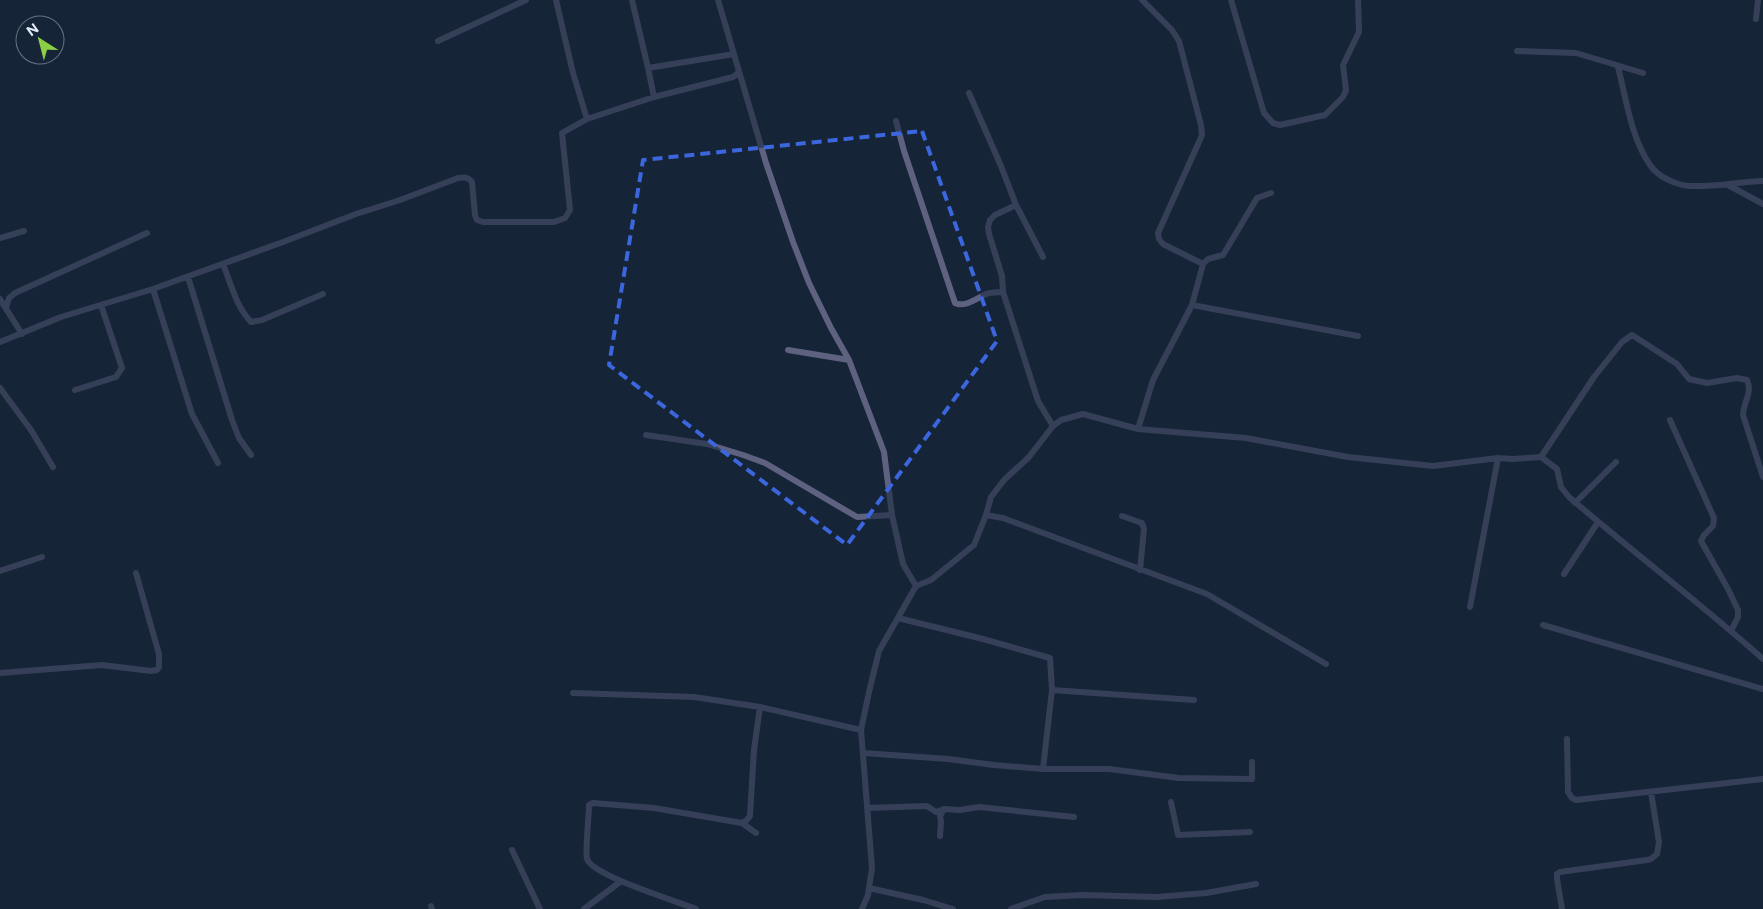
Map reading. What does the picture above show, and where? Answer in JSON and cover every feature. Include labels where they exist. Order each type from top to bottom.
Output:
[{"type":"street","points":[[438,41],[526,0]]},
{"type":"street","points":[[556,0],[573,73],[587,120]]},
{"type":"street","points":[[632,0],[654,97]]},
{"type":"street","points":[[718,0],[766,163],[806,275],[831,328],[849,360],[884,452],[892,515],[903,564],[916,586]]},
{"type":"street","points":[[1142,0],[1172,30],[1179,41],[1201,124],[1202,135],[1158,233],[1159,239],[1162,244],[1204,264]]},
{"type":"street","points":[[1231,0],[1264,114],[1273,123],[1280,125],[1325,115],[1344,97],[1346,90],[1343,65],[1359,32],[1358,0]]},
{"type":"street","points":[[1756,19],[1758,0]]},
{"type":"street","points":[[1517,51],[1576,53],[1643,73]]},
{"type":"street","points":[[648,68],[734,54]]},
{"type":"street","points":[[1618,67],[1638,143],[1651,167],[1671,181],[1687,186],[1726,185],[1763,181]]},
{"type":"street","points":[[0,342],[60,317],[188,277],[356,214],[464,177],[472,182],[477,220],[483,222],[560,221],[565,218],[570,210],[562,133],[587,120],[654,97],[733,77],[739,72]]},
{"type":"street","points":[[969,93],[1002,166],[1016,205],[1043,257]]},
{"type":"street","points":[[896,121],[904,151],[955,303],[958,305],[964,304],[986,294],[1003,292]]},
{"type":"street","points":[[1726,185],[1763,204]]},
{"type":"street","points":[[1138,429],[1154,380],[1192,305],[1204,264],[1208,259],[1223,255],[1256,198],[1271,193]]},
{"type":"street","points":[[1016,205],[990,220],[989,234],[1002,276],[1003,292],[1038,401],[1053,426]]},
{"type":"street","points":[[0,238],[24,231]]},
{"type":"street","points":[[6,308],[9,298],[15,293],[148,234]]},
{"type":"street","points":[[223,264],[238,303],[251,322],[262,320],[323,294]]},
{"type":"street","points":[[188,277],[232,420],[239,438],[251,455]]},
{"type":"street","points":[[153,289],[192,414],[218,463]]},
{"type":"street","points":[[0,299],[22,334]]},
{"type":"street","points":[[75,390],[116,377],[122,368],[101,305]]},
{"type":"street","points":[[1192,305],[1358,336]]},
{"type":"street","points":[[1541,457],[1594,377],[1622,342],[1632,335],[1677,364],[1689,380],[1708,383],[1737,378],[1745,379],[1749,382],[1750,389],[1743,415],[1763,477]]},
{"type":"street","points":[[788,350],[849,360]]},
{"type":"street","points":[[0,388],[31,430],[53,467]]},
{"type":"street","points":[[862,909],[869,888],[872,868],[862,730],[879,651],[916,586],[931,580],[974,544],[991,497],[1004,480],[1029,457],[1053,426],[1061,420],[1083,414],[1138,429],[1246,438],[1348,457],[1432,466],[1498,458],[1527,459],[1541,457],[1557,469],[1561,488],[1575,503],[1763,659]]},
{"type":"street","points":[[1670,420],[1714,518],[1713,526],[1704,534],[1702,541],[1738,610],[1738,617],[1731,631]]},
{"type":"street","points":[[646,435],[707,444],[765,463],[857,517],[892,515]]},
{"type":"street","points":[[1470,608],[1498,458]]},
{"type":"street","points":[[1575,503],[1616,462]]},
{"type":"street","points":[[986,515],[1003,518],[1207,594],[1326,664]]},
{"type":"street","points":[[1122,516],[1142,523],[1144,529],[1140,570]]},
{"type":"street","points":[[1564,574],[1598,522]]},
{"type":"street","points":[[0,571],[42,557]]},
{"type":"street","points":[[0,673],[102,665],[151,671],[157,670],[159,667],[159,654],[136,573]]},
{"type":"street","points":[[898,618],[1050,658],[1052,690],[1043,769]]},
{"type":"street","points":[[1543,625],[1763,689]]},
{"type":"street","points":[[1052,690],[1194,700]]},
{"type":"street","points":[[573,693],[694,697],[760,707],[862,730]]},
{"type":"street","points":[[742,823],[748,820],[750,816],[754,750],[760,707]]},
{"type":"street","points":[[1567,739],[1568,792],[1576,800],[1763,779]]},
{"type":"street","points":[[863,753],[948,759],[1043,769],[1108,769],[1180,778],[1252,779],[1252,762]]},
{"type":"street","points":[[1562,909],[1557,879],[1557,874],[1560,872],[1647,860],[1657,854],[1659,842],[1651,792]]},
{"type":"street","points":[[1172,802],[1178,835],[1250,832]]},
{"type":"street","points":[[696,909],[620,882],[592,865],[588,861],[589,805],[592,803],[654,808],[742,823],[756,833]]},
{"type":"street","points":[[867,808],[927,806],[936,812],[944,809],[960,810],[979,807],[1074,817]]},
{"type":"street","points":[[940,836],[940,816],[944,809]]},
{"type":"street","points":[[512,850],[540,909]]},
{"type":"street","points":[[584,909],[620,882]]},
{"type":"street","points":[[1011,909],[1045,897],[1082,895],[1157,897],[1256,884]]},
{"type":"street","points":[[869,888],[953,909]]},
{"type":"highlighted area","points":[[922,131],[997,341],[847,545],[609,365],[643,160]]}]
